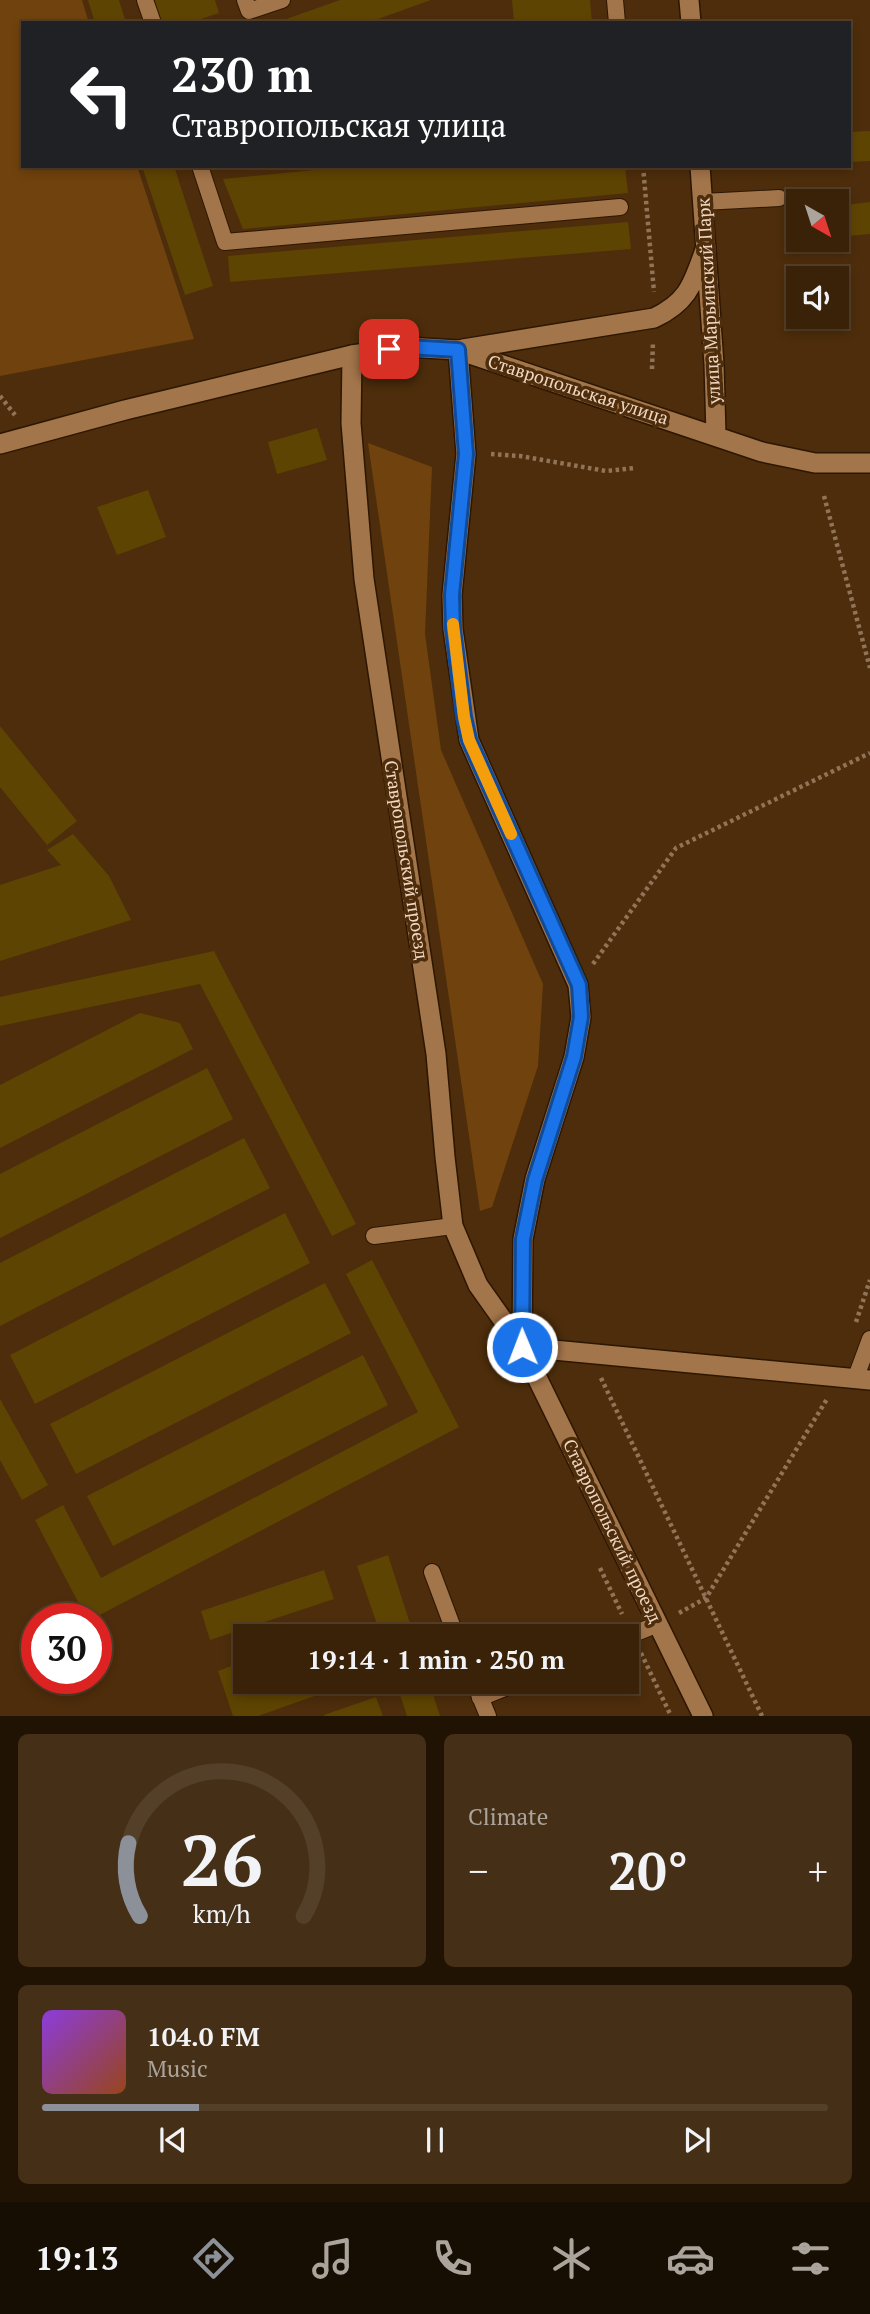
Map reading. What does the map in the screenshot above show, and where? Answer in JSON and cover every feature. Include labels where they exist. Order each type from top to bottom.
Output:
[{"type":"street","points":[[689,0],[691,21]]},
{"type":"street","name":"улица Марьинский Парк","points":[[701,168],[716,435]]},
{"type":"street","points":[[458,350],[654,318],[673,309],[690,289],[706,247]]},
{"type":"street","name":"Ставропольская улица","points":[[0,444],[125,410],[352,355],[407,347],[458,350],[762,452],[815,463],[870,463]]},
{"type":"street","name":"Ставропольский проезд","points":[[458,350],[466,454],[452,595],[453,629],[464,717],[469,740],[579,985],[581,1017],[574,1057],[535,1180],[523,1239],[522,1347]]},
{"type":"street","name":"Ставропольский проезд","points":[[352,355],[351,423],[365,579],[436,1054],[444,1157],[453,1226],[478,1286],[522,1347],[703,1716]]},
{"type":"street","points":[[522,1347],[863,1378]]},
{"type":"lane","points":[[145,0],[152,21]]},
{"type":"lane","points":[[245,0],[249,11],[282,0]]},
{"type":"lane","points":[[615,0],[617,21]]},
{"type":"lane","points":[[201,168],[225,242],[620,207]]},
{"type":"lane","points":[[703,202],[779,198]]},
{"type":"lane","points":[[374,1236],[453,1226]]},
{"type":"lane","points":[[863,1378],[870,1339]]},
{"type":"lane","points":[[432,1572],[452,1624]]},
{"type":"lane","points":[[639,1632],[658,1624]]},
{"type":"lane","points":[[478,1694],[488,1716]]},
{"type":"lane","points":[[480,1698],[490,1694]]},
{"type":"path","points":[[643,168],[654,318],[652,369]]},
{"type":"path","points":[[466,454],[520,456],[607,471],[635,468]]},
{"type":"path","points":[[824,496],[870,668]]},
{"type":"path","points":[[579,985],[676,848],[870,753]]},
{"type":"path","points":[[588,1352],[762,1716]]},
{"type":"path","points":[[658,1624],[706,1598],[831,1392]]},
{"type":"shaded area","points":[[0,0],[82,0],[88,21],[21,21],[21,168],[138,168],[194,339],[0,376]]},
{"type":"shaded area","points":[[368,443],[432,467],[425,634],[441,750],[543,984],[538,1066],[492,1207],[480,1211]]},
{"type":"building","points":[[88,0],[119,0],[125,21],[94,21]]},
{"type":"building","points":[[154,0],[215,0],[219,13],[195,21],[161,21]]},
{"type":"building","points":[[340,0],[431,0],[373,21],[281,21]]},
{"type":"building","points":[[512,0],[590,0],[592,21],[514,21]]},
{"type":"building","points":[[870,131],[870,161],[851,162],[851,132]]},
{"type":"building","points":[[143,168],[175,168],[213,286],[185,295]]},
{"type":"building","points":[[336,168],[625,168],[628,193],[243,229],[223,179]]},
{"type":"building","points":[[870,202],[870,234],[849,236],[849,204]]},
{"type":"building","points":[[628,222],[631,249],[230,282],[228,256]]},
{"type":"building","points":[[317,428],[327,460],[277,474],[268,442]]},
{"type":"building","points":[[148,490],[166,537],[117,555],[97,507]]},
{"type":"building","points":[[0,726],[77,821],[47,845],[0,787]]},
{"type":"building","points":[[73,834],[109,876],[131,920],[0,961],[0,885],[61,865],[47,850]]},
{"type":"building","points":[[214,951],[356,1224],[332,1236],[200,984],[0,1026],[0,997]]},
{"type":"building","points":[[140,1013],[180,1023],[193,1049],[0,1148],[0,1085]]},
{"type":"building","points":[[207,1068],[233,1119],[0,1238],[0,1174]]},
{"type":"building","points":[[244,1138],[270,1188],[0,1326],[0,1263]]},
{"type":"building","points":[[285,1213],[310,1263],[35,1404],[10,1355]]},
{"type":"building","points":[[372,1260],[459,1427],[112,1609],[112,1603],[79,1603],[35,1520],[63,1505],[101,1578],[418,1412],[346,1274]]},
{"type":"building","points":[[325,1283],[351,1333],[76,1474],[50,1424]]},
{"type":"building","points":[[363,1355],[388,1405],[113,1546],[87,1496]]},
{"type":"building","points":[[0,1399],[48,1485],[22,1500],[0,1460]]},
{"type":"building","points":[[388,1555],[410,1624],[377,1624],[357,1566]]},
{"type":"building","points":[[324,1570],[334,1599],[258,1624],[233,1624],[233,1632],[210,1640],[201,1611]]},
{"type":"building","points":[[233,1665],[233,1694],[320,1694],[258,1716],[233,1716],[218,1671]]},
{"type":"building","points":[[400,1694],[433,1694],[440,1716],[407,1716]]},
{"type":"building","points":[[376,1697],[383,1716],[324,1716],[324,1715]]},
{"type":"slow traffic","points":[[453,624],[469,740],[511,834]]},
{"type":"route","points":[[389,349],[407,347],[458,350],[466,454],[452,595],[453,629],[464,717],[469,740],[579,985],[581,1017],[574,1057],[535,1180],[523,1239],[522,1347]]}]
